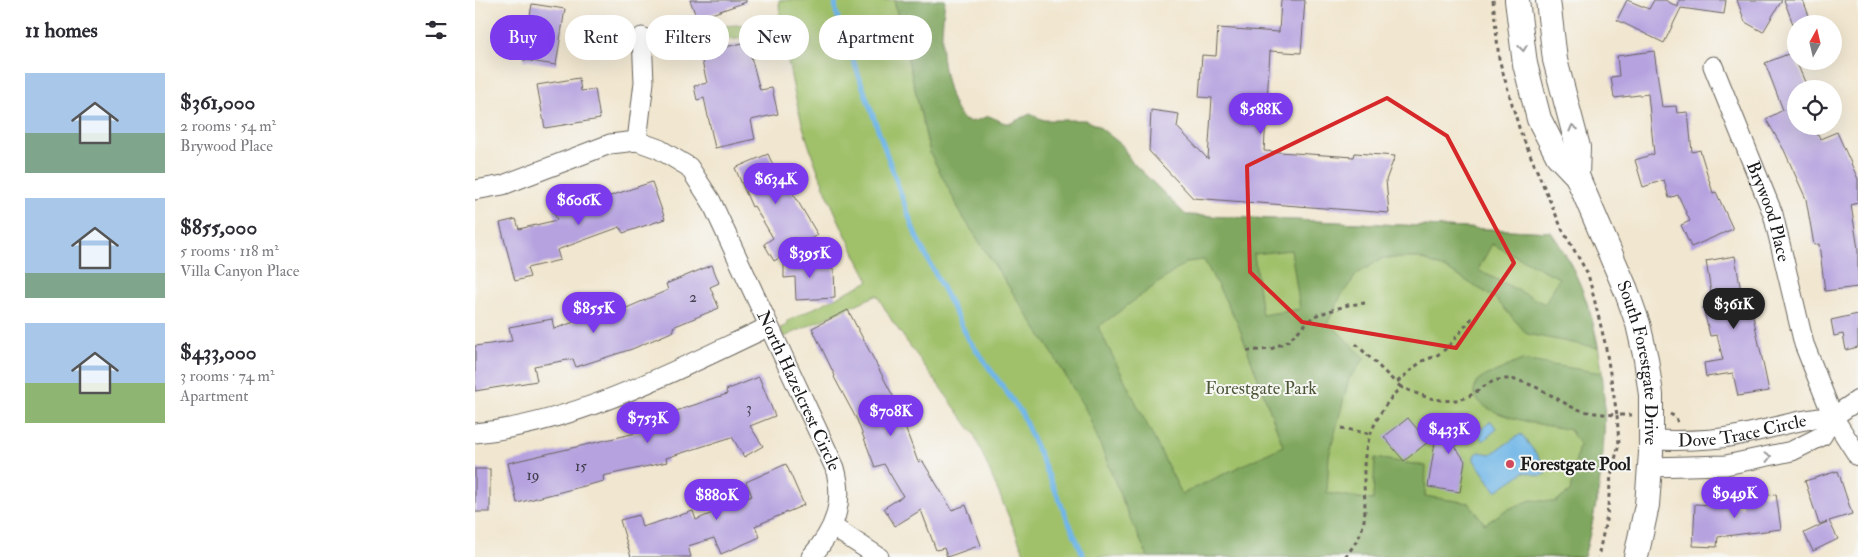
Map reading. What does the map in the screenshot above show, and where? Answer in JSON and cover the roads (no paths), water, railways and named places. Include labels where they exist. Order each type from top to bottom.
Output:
[{"type":"street","name":"South Forestgate Drive","points":[[1517,0],[1525,64],[1539,119],[1558,156],[1577,176],[1626,290],[1638,324],[1651,395],[1652,440],[1647,505],[1636,557]]},
{"type":"street","name":"South Forestgate Drive","points":[[1548,0],[1555,60],[1577,147],[1577,176]]},
{"type":"street","points":[[637,141],[644,82],[642,37]]},
{"type":"street","name":"Brywood Place","points":[[1713,66],[1773,214],[1804,344],[1833,417],[1858,456]]},
{"type":"street","name":"North Hazelcrest Circle","points":[[475,190],[503,185],[610,144],[637,141],[659,149],[689,167],[700,182],[835,468],[840,499],[833,527]]},
{"type":"street","points":[[475,433],[498,430],[591,405],[669,373],[769,327]]},
{"type":"street","name":"Dove Trace Circle","points":[[1650,467],[1726,465],[1785,453],[1822,436],[1833,417],[1858,400]]},
{"type":"street","name":"Dove Trace Circle","points":[[1652,440],[1690,441],[1738,436],[1809,418],[1833,417]]},
{"type":"street","points":[[811,557],[833,527],[879,557]]},
{"type":"water","points":[[1491,421],[1497,429],[1483,441],[1477,433]]},
{"type":"water","name":"Forestgate Pool","points":[[1521,434],[1547,468],[1546,473],[1541,476],[1524,472],[1496,491],[1474,460],[1474,456],[1479,452],[1491,454]]},
{"type":"waterway","points":[[835,0],[836,12],[916,236],[969,340],[1021,412],[1084,557]]},
{"type":"place","name":"Forestgate Pool","points":[[1510,464]]},
{"type":"park label","name":"Forestgate Park","points":[[1261,388]]}]
